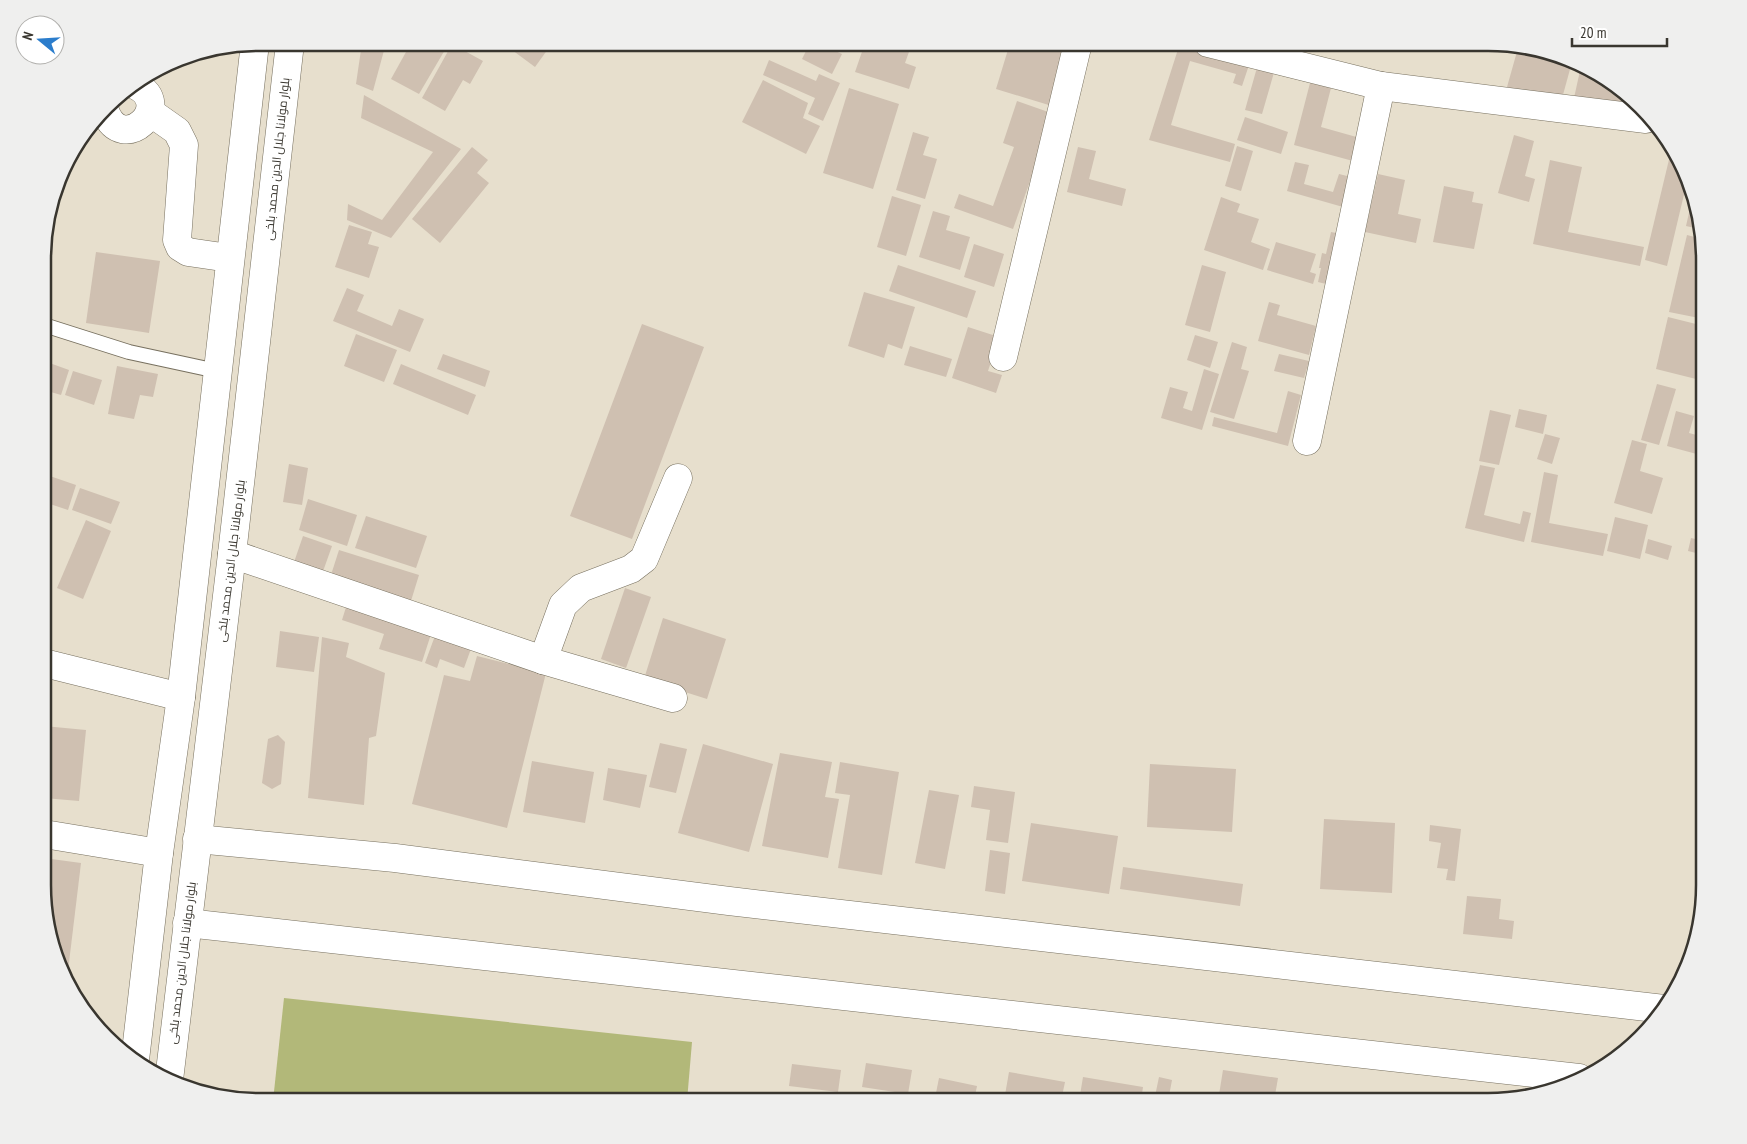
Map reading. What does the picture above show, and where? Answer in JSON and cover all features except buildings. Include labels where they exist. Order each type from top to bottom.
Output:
[{"type":"street","points":[[136,1052],[159,852],[180,697],[254,51]]},
{"type":"street","name":"بلوار مولانا جلال الدین محمد بلخی","points":[[170,1072],[232,554],[289,51]]},
{"type":"street","points":[[1003,357],[1076,51]]},
{"type":"street","points":[[1243,51],[1381,86],[1641,118]]},
{"type":"street","points":[[1307,441],[1381,86]]},
{"type":"street","points":[[107,117],[114,125],[122,129],[131,129],[139,126],[146,120],[150,112],[150,103],[147,94],[142,88]]},
{"type":"street","points":[[150,112],[177,131],[184,145],[177,240],[180,247],[188,252],[229,258]]},
{"type":"street","points":[[543,660],[563,605],[581,588],[631,569],[644,559],[678,478]]},
{"type":"street","points":[[232,554],[543,660],[673,698]]},
{"type":"street","points":[[51,665],[180,697]]},
{"type":"street","points":[[51,835],[159,852]]},
{"type":"street","points":[[197,839],[395,858],[729,901],[1655,1008]]},
{"type":"street","points":[[187,923],[1542,1081],[1560,1080]]},
{"type":"lane","points":[[51,327],[129,352],[217,371]]},
{"type":"green space","points":[[284,998],[692,1042],[688,1093],[274,1093]]}]
